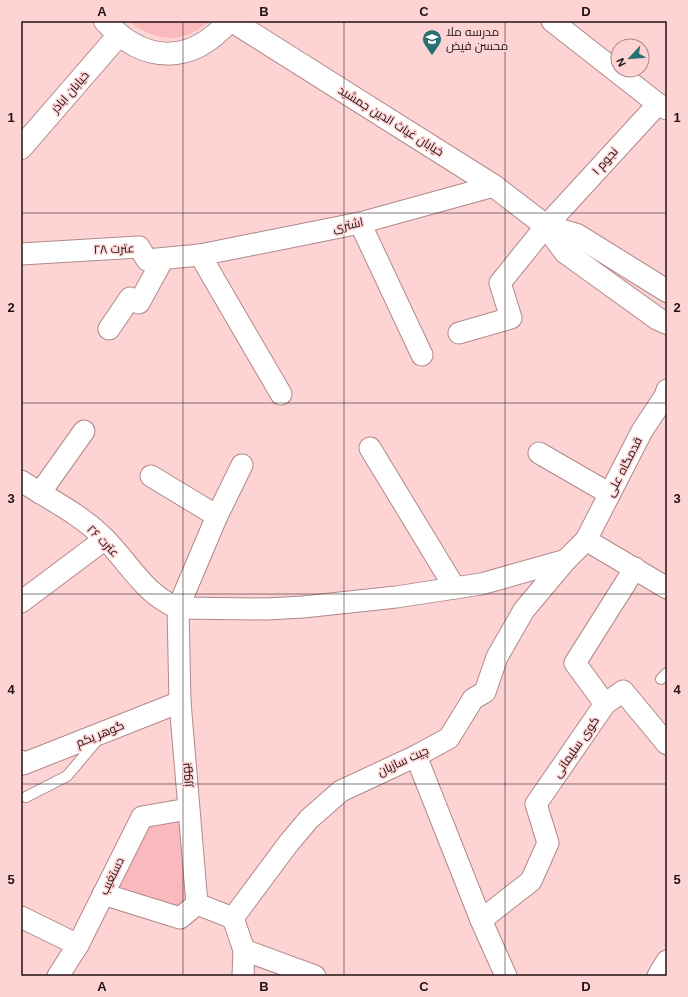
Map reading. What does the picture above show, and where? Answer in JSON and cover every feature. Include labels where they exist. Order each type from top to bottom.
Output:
[{"type":"main road","points":[[112,28],[136,47],[157,53],[178,53],[199,47],[217,36],[229,21]]},
{"type":"main road","name":"خیابان غیاث الدین جمشید","points":[[232,21],[494,186],[546,226],[565,252],[658,319],[667,323]]},
{"type":"main road","name":"خیابان اباذر","points":[[21,148],[112,28]]},
{"type":"main road","name":"خیابان غیاث الدین جمشید","points":[[546,226],[577,235],[667,291]]},
{"type":"street","points":[[552,21],[662,106]]},
{"type":"street","name":"نجوم ۱","points":[[459,333],[511,318],[500,283],[546,226],[662,106]]},
{"type":"street","name":"اشتری","points":[[200,255],[360,223],[494,186]]},
{"type":"street","points":[[360,223],[422,355]]},
{"type":"street","name":"عترت ۲۸","points":[[21,254],[139,247],[148,260],[200,255]]},
{"type":"street","points":[[200,255],[281,394]]},
{"type":"street","points":[[109,329],[130,298],[139,303],[163,259]]},
{"type":"street","name":"قدمگاه علی","points":[[586,540],[642,432],[667,394]]},
{"type":"street","points":[[40,493],[84,431]]},
{"type":"street","points":[[370,448],[455,588]]},
{"type":"street","points":[[539,453],[610,494]]},
{"type":"street","points":[[242,466],[217,516],[178,608],[266,609],[303,607],[396,597],[488,583],[566,560]]},
{"type":"street","points":[[151,476],[217,516]]},
{"type":"street","name":"عترت ۲۶","points":[[21,481],[83,521],[106,539],[136,577],[166,603],[178,608]]},
{"type":"street","points":[[21,602],[106,539]]},
{"type":"street","points":[[586,540],[667,588]]},
{"type":"street","name":"چیت سازیان","points":[[233,918],[288,844],[314,814],[341,791],[416,756],[449,738],[473,699],[485,692],[497,657],[524,610],[566,560],[586,540]]},
{"type":"street","name":"کوی سلیمانی","points":[[481,920],[531,880],[548,843],[536,804],[605,704],[575,663],[634,568]]},
{"type":"street","name":"بهورز","points":[[178,608],[180,702],[197,904]]},
{"type":"street","points":[[605,704],[623,691],[667,744]]},
{"type":"street","name":"گوهر یکم","points":[[21,761],[23,764],[180,702]]},
{"type":"street","points":[[416,756],[481,920],[506,976]]},
{"type":"street","name":"دستغیب","points":[[58,976],[78,945],[142,817],[188,809]]},
{"type":"street","points":[[103,894],[180,918],[197,904],[233,918],[244,950],[243,976]]},
{"type":"street","points":[[21,917],[78,945]]},
{"type":"street","points":[[244,950],[315,976]]},
{"type":"street","points":[[658,976],[667,961]]},
{"type":"lane","points":[[26,797],[67,776],[105,731]]},
{"type":"shaded area","points":[[128,21],[210,21],[200,29],[189,34],[169,38],[159,37],[149,33]]},
{"type":"shaded area","points":[[188,809],[197,904],[180,918],[103,894],[142,817]]},
{"type":"place","name":"مدرسه ملا محسن فیض","points":[[432,56]]}]
